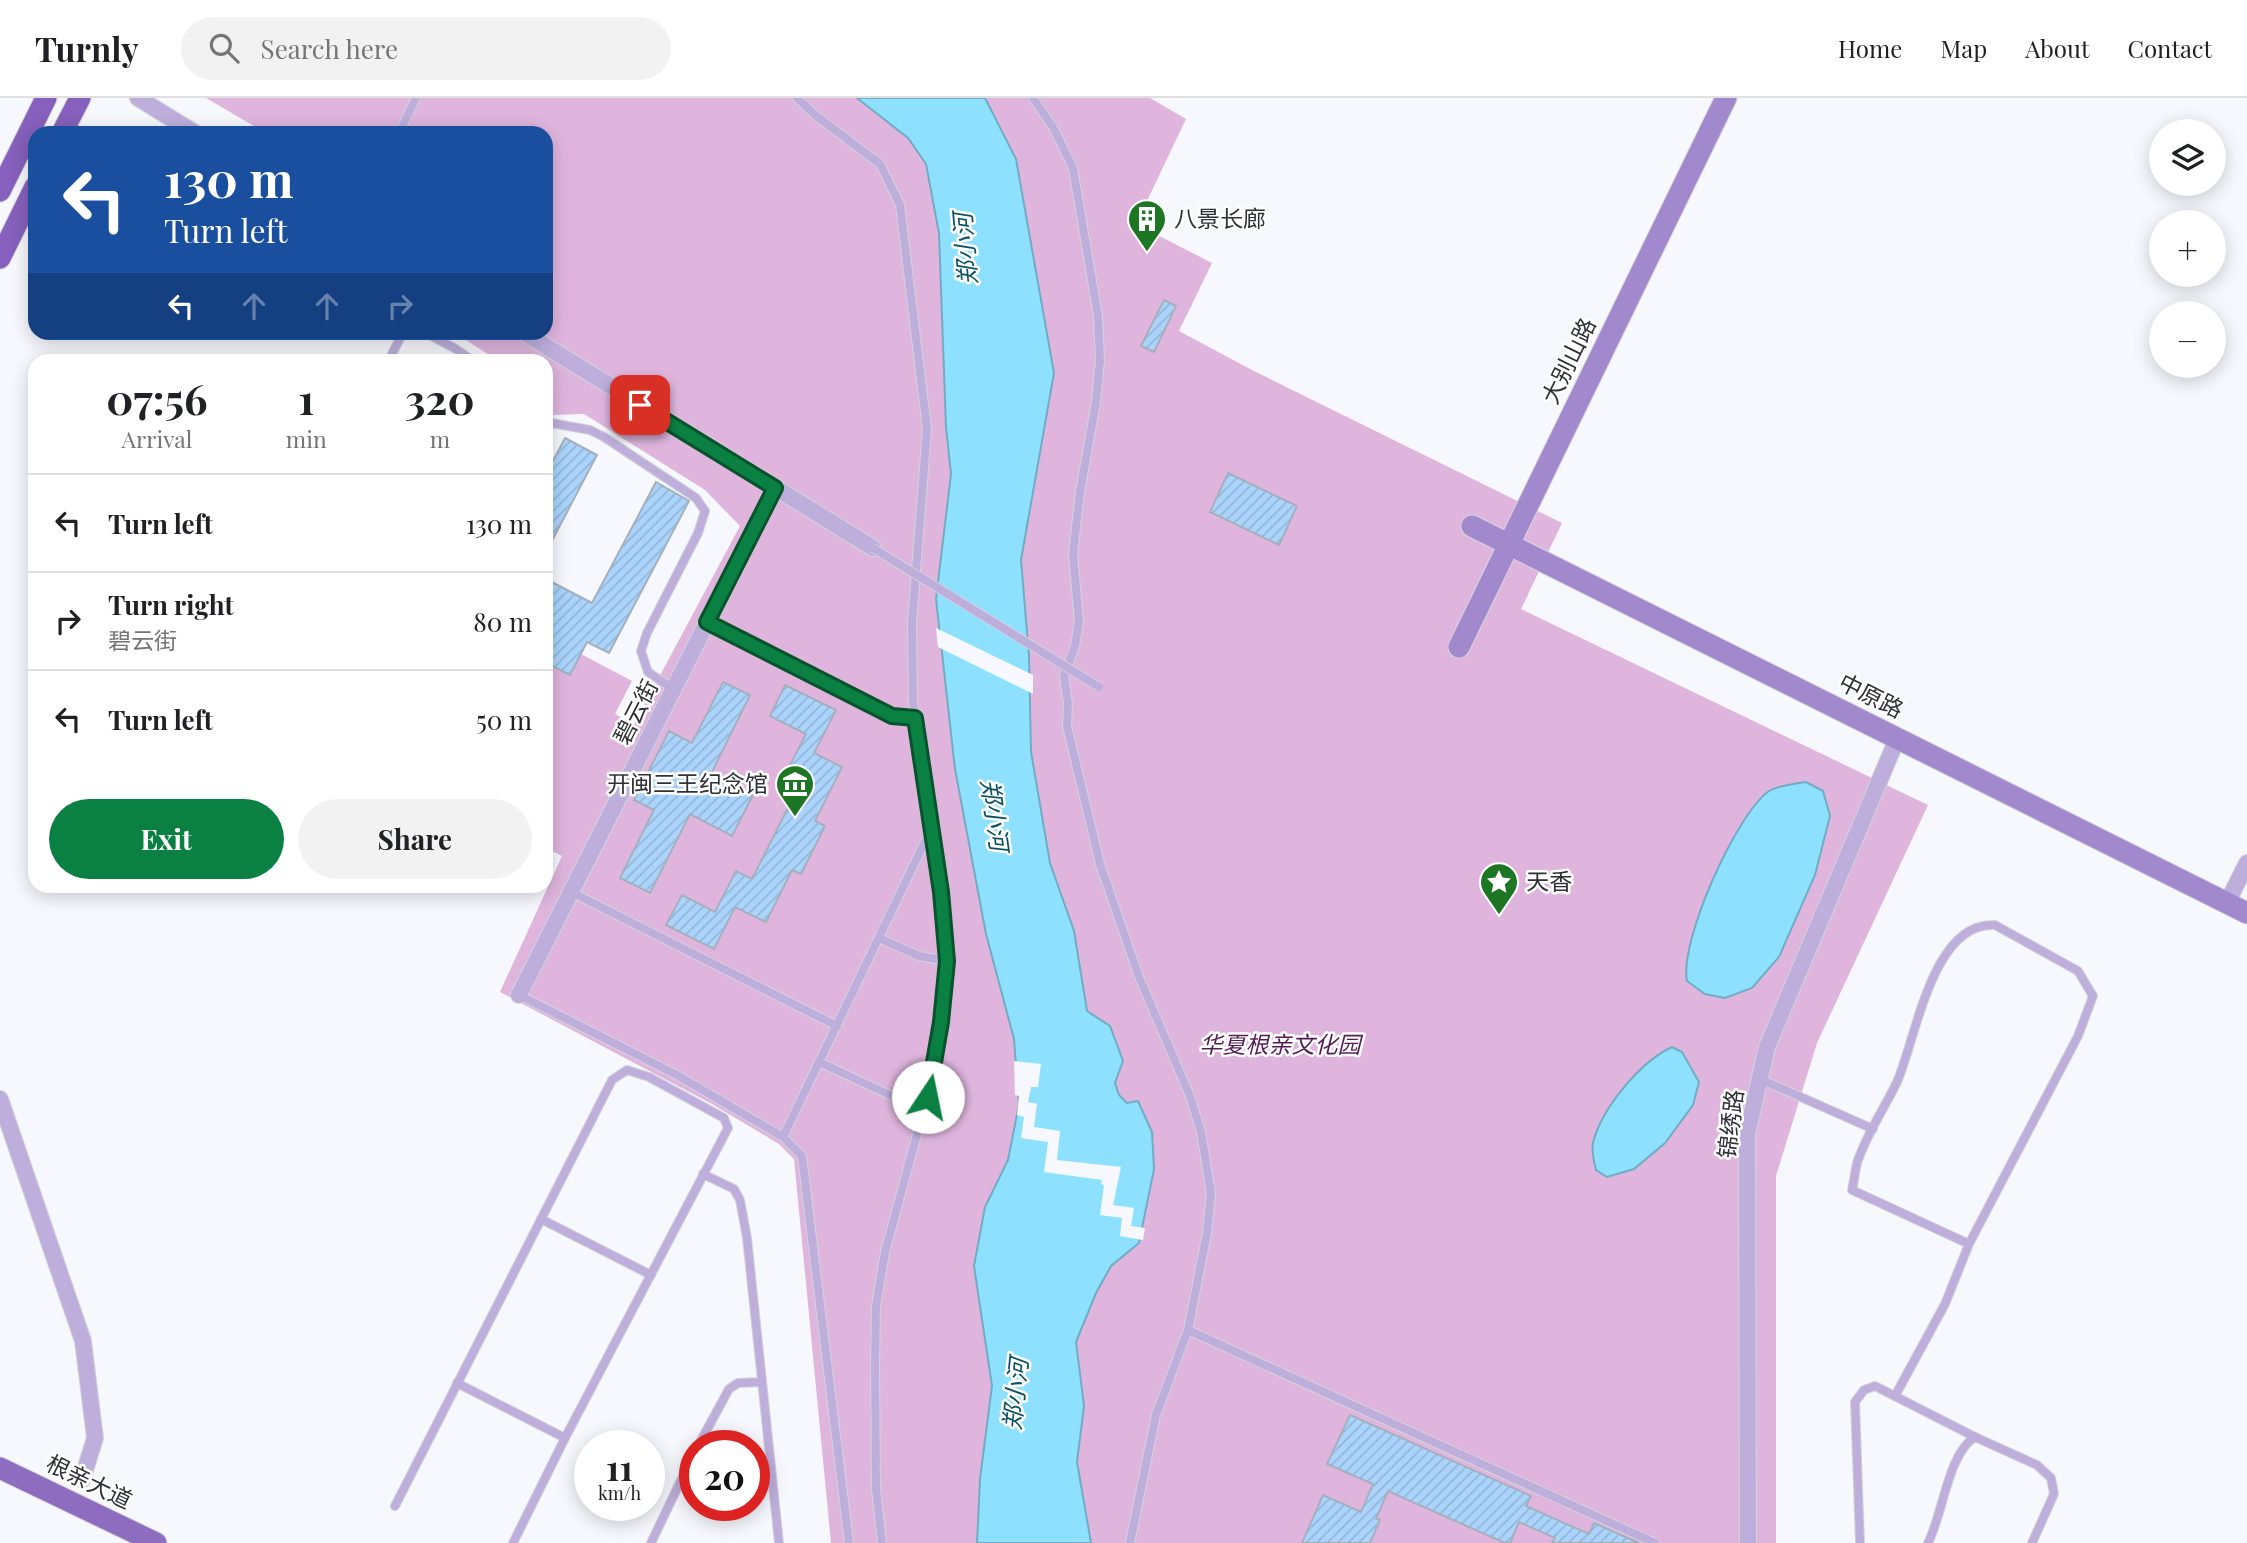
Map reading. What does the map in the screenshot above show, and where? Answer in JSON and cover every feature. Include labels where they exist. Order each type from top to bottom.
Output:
[{"type":"highway","points":[[32,126],[46,98]]},
{"type":"highway","points":[[66,126],[80,98]]},
{"type":"highway","points":[[0,191],[28,134]]},
{"type":"highway","points":[[0,258],[28,201]]},
{"type":"main road","name":"大别山路","points":[[1459,647],[1726,98]]},
{"type":"main road","name":"中原路","points":[[1472,526],[2247,913]]},
{"type":"main road","name":"根亲大道","points":[[0,1468],[156,1543]]},
{"type":"street","points":[[138,98],[184,126]]},
{"type":"street","points":[[536,340],[873,548]]},
{"type":"street","name":"碧云街","points":[[519,995],[775,488]]},
{"type":"street","name":"锦绣路","points":[[1748,1543],[1748,1134],[1767,1047],[1897,739]]},
{"type":"street","points":[[2227,903],[2247,863]]},
{"type":"street","points":[[0,1099],[83,1341],[95,1438],[82,1480]]},
{"type":"lane","points":[[402,126],[416,98]]},
{"type":"lane","points":[[797,98],[880,164],[900,205],[927,429],[912,623],[913,702],[941,892],[947,961],[941,1022],[924,1111],[885,1252],[876,1306],[876,1489],[882,1543]]},
{"type":"lane","points":[[1033,98],[1054,129],[1073,168],[1098,316],[1100,360],[1096,402],[1080,492],[1073,554],[1079,622],[1075,646],[1064,676],[1068,726],[1100,864],[1139,977],[1189,1096],[1201,1132],[1211,1194],[1207,1233],[1188,1330],[1156,1415],[1130,1543]]},
{"type":"lane","points":[[439,340],[463,354]]},
{"type":"lane","points":[[553,423],[590,430],[604,437],[696,498],[705,512],[698,533],[647,633],[641,651],[648,672],[673,689]]},
{"type":"lane","points":[[873,548],[1099,687]]},
{"type":"lane","points":[[707,622],[892,716],[915,718]]},
{"type":"lane","points":[[783,1137],[931,829]]},
{"type":"lane","points":[[571,892],[836,1026]]},
{"type":"lane","points":[[1895,1396],[1945,1304],[1969,1244],[2078,1036],[2093,996],[2078,971],[1995,925],[1982,924],[1959,938],[1940,966],[1921,1006],[1898,1079],[1857,1163],[1852,1190],[1969,1244]]},
{"type":"lane","points":[[879,937],[919,956],[947,961]]},
{"type":"lane","points":[[519,995],[677,1075],[783,1137],[802,1156],[849,1543]]},
{"type":"lane","points":[[820,1062],[924,1111]]},
{"type":"lane","points":[[395,1506],[612,1080],[627,1070],[649,1077],[724,1118],[728,1128],[565,1438],[513,1543]]},
{"type":"lane","points":[[1760,1079],[1872,1129]]},
{"type":"lane","points":[[703,1174],[734,1189],[740,1200],[747,1238],[779,1543]]},
{"type":"lane","points":[[541,1219],[651,1275]]},
{"type":"lane","points":[[1188,1330],[1655,1543]]},
{"type":"lane","points":[[707,1430],[729,1389],[738,1383],[762,1382]]},
{"type":"lane","points":[[457,1383],[565,1438]]},
{"type":"lane","points":[[1860,1543],[1855,1402],[1864,1390],[1875,1386],[2037,1465],[2052,1478],[2054,1494],[2032,1543]]},
{"type":"lane","points":[[1928,1543],[1940,1515],[1953,1471],[1966,1442],[1975,1437]]},
{"type":"lane","points":[[651,1543],[679,1484]]},
{"type":"green space","name":"华夏根亲文化园","points":[[206,98],[1150,98],[1186,119],[1136,224],[1212,263],[1179,331],[1252,370],[1562,523],[1521,609],[1928,805],[1817,1043],[1776,1176],[1776,1543],[831,1543],[794,1159],[779,1144],[712,1104],[500,992],[545,893],[553,893],[553,876],[562,856],[553,852],[553,661],[581,654],[632,681],[615,714],[634,724],[740,526],[705,490],[584,414],[553,415],[553,354],[488,354],[466,340],[553,340],[553,126],[254,126]]},
{"type":"water","name":"郑小河","points":[[857,98],[985,98],[1016,159],[1054,373],[1021,560],[1029,656],[1031,752],[1050,863],[1074,931],[1087,1011],[1110,1026],[1123,1061],[1115,1083],[1119,1095],[1127,1103],[1138,1101],[1152,1132],[1154,1169],[1139,1243],[1111,1266],[1096,1293],[1076,1342],[1084,1406],[1077,1462],[1091,1543],[977,1543],[980,1479],[992,1386],[974,1266],[985,1207],[1008,1160],[1019,1104],[1014,1039],[986,934],[955,769],[936,599],[951,474],[946,427],[939,233],[926,164],[908,138]]},
{"type":"water","points":[[1806,782],[1823,791],[1830,816],[1815,875],[1779,957],[1752,988],[1725,998],[1705,994],[1687,981],[1687,963],[1701,910],[1726,851],[1756,804],[1769,791]]},
{"type":"water","points":[[1672,1047],[1682,1052],[1699,1082],[1693,1105],[1665,1143],[1634,1169],[1607,1177],[1596,1170],[1592,1149],[1604,1116],[1635,1075]]},
{"type":"pier","points":[[936,628],[1033,675],[1033,694],[938,647]]},
{"type":"pier","points":[[1014,1061],[1041,1064],[1038,1087],[1031,1087],[1028,1102],[1037,1104],[1034,1127],[1060,1131],[1057,1160],[1121,1167],[1113,1205],[1134,1208],[1131,1226],[1145,1228],[1143,1240],[1120,1236],[1122,1218],[1100,1215],[1104,1185],[1101,1184],[1102,1180],[1044,1172],[1048,1142],[1021,1138],[1024,1117],[1017,1115],[1019,1096],[1015,1095]]},
{"type":"building","points":[[1164,300],[1176,306],[1154,352],[1141,346]]},
{"type":"building","points":[[565,438],[597,455],[553,539],[553,461]]},
{"type":"building","points":[[1228,473],[1297,506],[1279,545],[1210,512]]},
{"type":"building","points":[[656,482],[689,501],[609,653],[587,642],[570,675],[553,666],[553,583],[592,603]]},
{"type":"building","points":[[723,682],[750,695],[711,774],[753,795],[732,836],[690,814],[650,893],[620,878],[654,810],[634,800],[669,731],[692,743]]},
{"type":"building","points":[[785,685],[836,710],[814,753],[842,767],[815,821],[825,826],[801,874],[792,870],[766,922],[735,907],[714,949],[666,925],[682,895],[715,912],[736,871],[752,879],[801,782],[785,775],[806,734],[770,716]]},
{"type":"building","points":[[1350,1415],[1531,1496],[1526,1506],[1589,1534],[1594,1523],[1639,1543],[1552,1543],[1555,1538],[1519,1522],[1510,1543],[1505,1543],[1388,1491],[1376,1519],[1380,1520],[1370,1543],[1302,1543],[1323,1495],[1361,1512],[1373,1484],[1327,1464]]},
{"type":"place","name":"八景长廊","points":[[1147,253]]},
{"type":"place","name":"开闽三王纪念馆","points":[[795,818]]},
{"type":"place","name":"天香","points":[[1499,916]]},
{"type":"route","points":[[640,405],[775,488],[707,622],[892,716],[915,718],[941,892],[947,961],[941,1022],[928,1097]]}]
